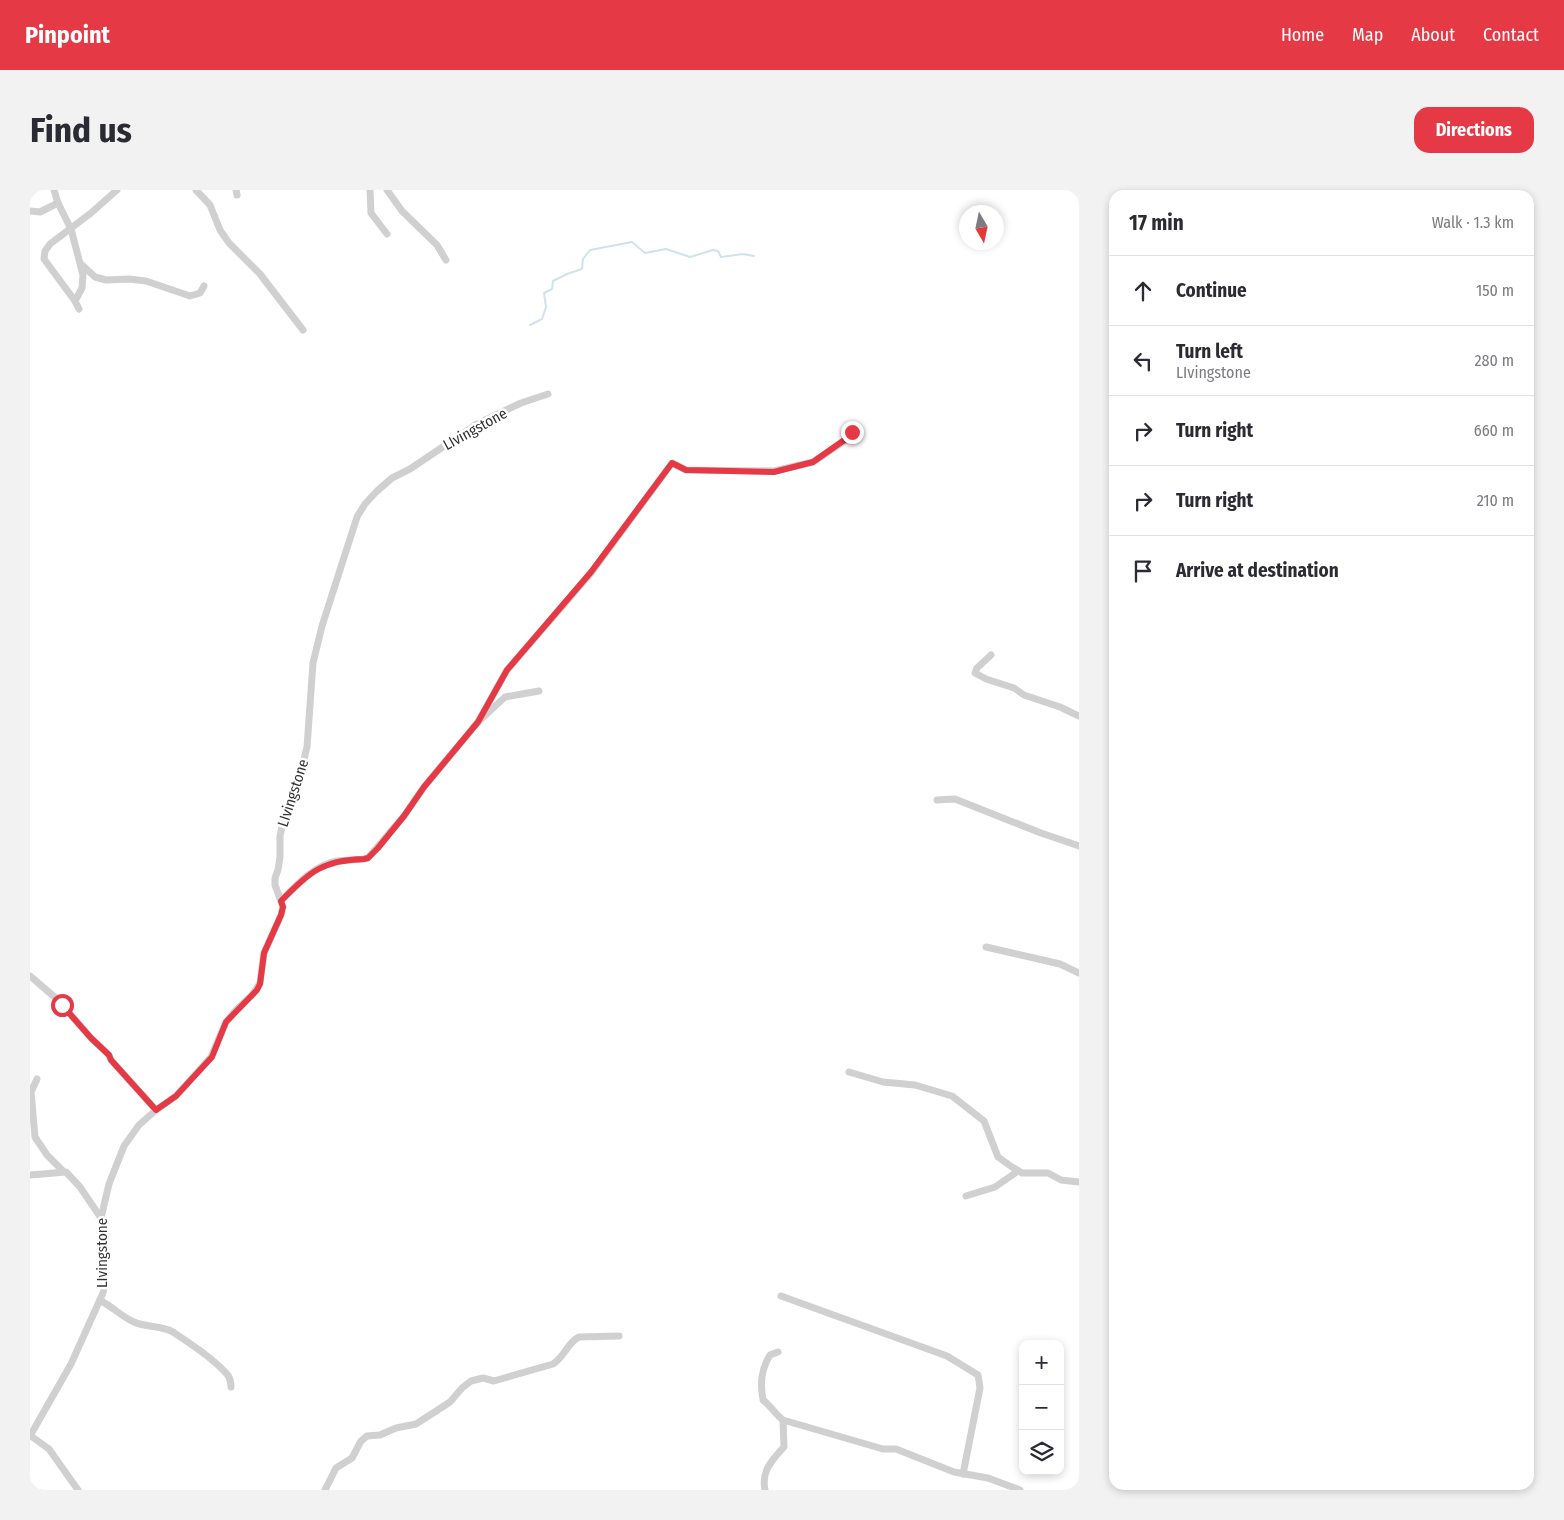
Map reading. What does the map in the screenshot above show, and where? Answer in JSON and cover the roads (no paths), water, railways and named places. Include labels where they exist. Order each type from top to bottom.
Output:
[{"type":"street","points":[[54,190],[58,203],[71,229],[81,264],[83,281],[76,301]]},
{"type":"street","points":[[79,309],[76,301],[44,259],[45,251],[50,244],[117,190]]},
{"type":"street","points":[[196,190],[210,205],[217,224],[229,244],[260,274],[304,330]]},
{"type":"street","points":[[370,190],[372,213],[387,234]]},
{"type":"street","points":[[387,190],[402,211],[437,245],[446,260]]},
{"type":"street","points":[[30,210],[40,212],[58,203]]},
{"type":"street","points":[[81,264],[95,277],[106,280],[129,279],[146,282],[190,296],[200,293],[204,286]]},
{"type":"street","name":"LIvingstone","points":[[30,1436],[68,1370],[101,1301],[105,1284],[101,1218],[109,1184],[124,1146],[135,1129],[156,1110],[176,1096],[212,1057],[226,1022],[257,990],[260,984],[264,953],[283,907],[275,885],[279,863],[280,836],[284,818],[298,784],[307,747],[313,663],[322,626],[357,517],[365,504],[392,478],[410,469],[477,424],[548,394]]},
{"type":"street","points":[[478,722],[507,670],[591,572],[672,463],[686,470],[774,472],[813,462],[850,436],[852,432]]},
{"type":"street","points":[[991,655],[975,673],[986,680],[1014,688],[1024,695],[1060,706],[1079,716]]},
{"type":"street","points":[[281,901],[307,876],[320,868],[335,861],[368,858],[404,816],[424,787],[478,722],[505,697],[539,691]]},
{"type":"street","points":[[937,800],[956,800],[1079,846]]},
{"type":"street","points":[[986,947],[1060,964],[1079,973]]},
{"type":"street","points":[[30,976],[62,1005],[109,1055],[111,1060],[156,1110]]},
{"type":"street","points":[[849,1072],[883,1082],[915,1085],[952,1096],[960,1100],[984,1121],[998,1157],[1018,1171],[1028,1174],[1048,1173],[1061,1180],[1079,1182]]},
{"type":"street","points":[[37,1079],[31,1092],[35,1137],[47,1155],[80,1186],[101,1218]]},
{"type":"street","points":[[30,1175],[63,1171]]},
{"type":"street","points":[[966,1196],[995,1187],[1018,1171]]},
{"type":"street","points":[[781,1296],[946,1356],[978,1375],[980,1388],[963,1474]]},
{"type":"street","points":[[101,1301],[135,1322],[147,1326],[167,1328],[226,1373],[231,1381],[231,1387]]},
{"type":"street","points":[[325,1490],[336,1468],[352,1458],[361,1441],[367,1436],[380,1435],[396,1428],[416,1424],[450,1402],[471,1381],[483,1378],[494,1381],[553,1364],[562,1358],[573,1340],[578,1337],[619,1336]]},
{"type":"street","points":[[778,1352],[770,1355],[767,1360],[760,1384],[763,1400],[783,1420],[883,1449],[896,1449],[954,1472],[988,1478],[1020,1490]]},
{"type":"street","points":[[764,1490],[763,1482],[766,1467],[784,1447],[783,1420]]},
{"type":"street","points":[[30,1436],[49,1449],[78,1490]]},
{"type":"waterway","points":[[530,325],[542,319],[546,307],[544,293],[552,289],[553,281],[582,269],[583,259],[590,250],[632,242],[645,253],[666,249],[690,257],[713,250],[718,251],[721,257],[743,254],[754,256]]}]
